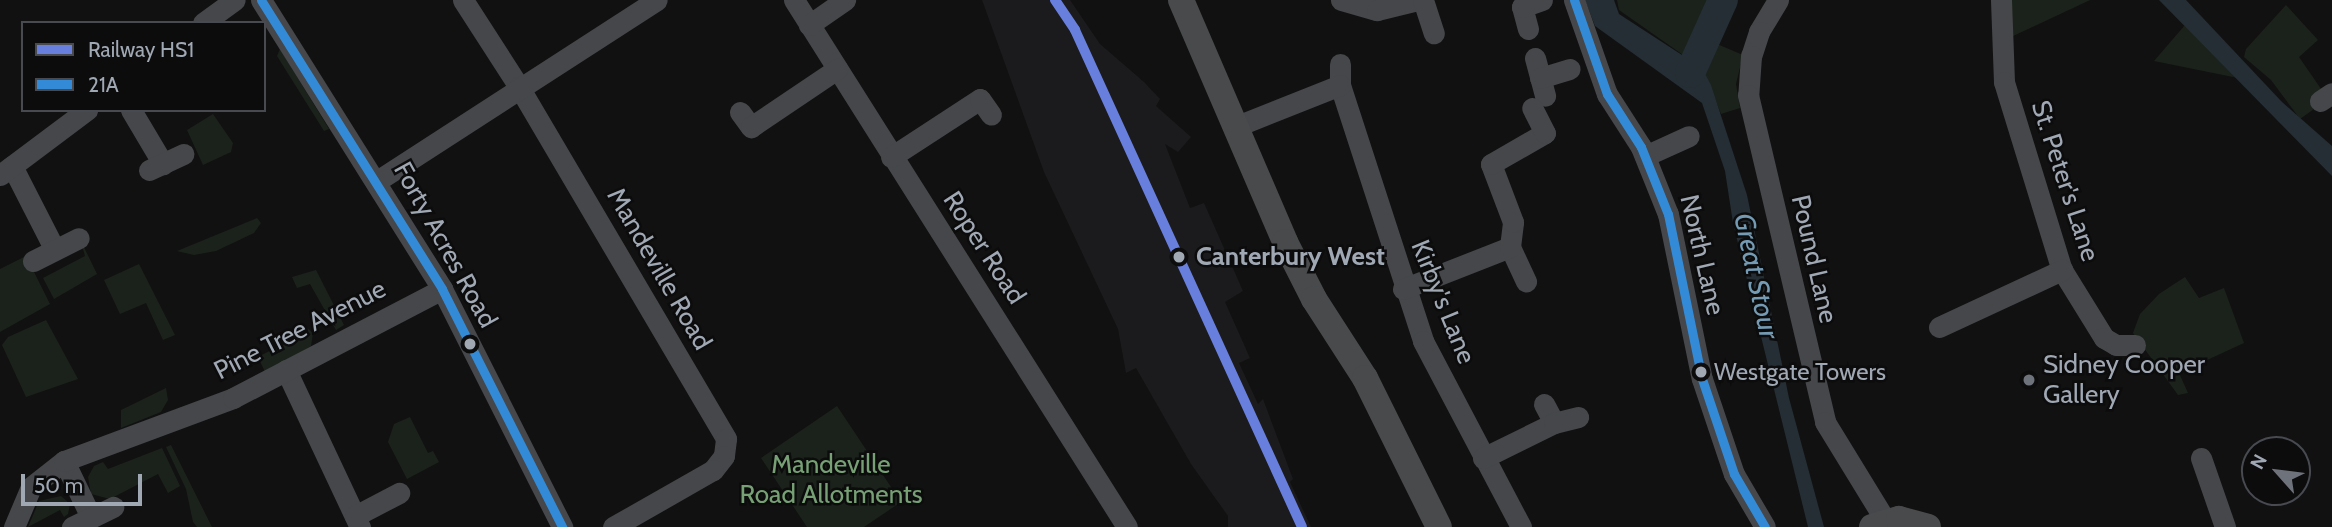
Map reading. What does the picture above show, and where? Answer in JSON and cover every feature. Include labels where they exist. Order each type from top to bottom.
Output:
[{"type":"main road","points":[[1181,0],[1285,242],[1365,378],[1439,527]]},
{"type":"main road","points":[[1878,524],[1909,520],[1928,527]]},
{"type":"street","points":[[206,21],[235,0]]},
{"type":"street","name":"Forty Acres Road","points":[[261,0],[377,181],[442,289],[562,527]]},
{"type":"street","name":"Mandeville Road","points":[[463,0],[519,87],[726,439],[724,456],[713,470],[613,527]]},
{"type":"street","points":[[377,181],[657,0]]},
{"type":"street","name":"Roper Road","points":[[794,0],[1127,527]]},
{"type":"street","points":[[809,25],[845,0]]},
{"type":"street","points":[[1341,0],[1377,10],[1421,0],[1434,33]]},
{"type":"street","points":[[1528,29],[1522,7],[1542,0]]},
{"type":"street","name":"North Lane","points":[[1574,0],[1582,65],[1607,94],[1645,156],[1668,214],[1691,333],[1719,432],[1734,474],[1765,527]]},
{"type":"street","name":"Pound Lane","points":[[1778,0],[1759,32],[1751,56],[1748,95],[1825,422],[1878,524]]},
{"type":"street","name":"St. Peter's Lane","points":[[2001,0],[2004,82],[2062,270],[2104,338],[2116,345],[2135,345]]},
{"type":"street","points":[[1526,281],[1510,247],[1513,222],[1491,164],[1545,133],[1538,85],[1582,65]]},
{"type":"street","points":[[740,112],[751,127],[837,69]]},
{"type":"street","name":"Kirby's Lane","points":[[1237,125],[1340,75],[1404,289],[1423,341],[1521,527]]},
{"type":"street","points":[[891,157],[980,99],[991,115]]},
{"type":"street","points":[[55,250],[6,170],[83,112]]},
{"type":"street","points":[[132,112],[156,167],[183,154]]},
{"type":"street","points":[[1645,156],[1689,136]]},
{"type":"street","points":[[33,261],[79,238]]},
{"type":"street","points":[[1404,289],[1510,247]]},
{"type":"street","points":[[1939,327],[2062,270]]},
{"type":"street","name":"Pine Tree Avenue","points":[[14,527],[31,487],[64,461],[126,434],[233,398],[442,289]]},
{"type":"street","points":[[286,370],[358,521],[399,493]]},
{"type":"street","points":[[1544,404],[1554,423]]},
{"type":"street","points":[[1483,458],[1554,423],[1578,417]]},
{"type":"street","points":[[2201,458],[2225,527]]},
{"type":"street","points":[[64,461],[82,522],[113,507]]},
{"type":"shaded area","points":[[982,0],[1070,0],[1100,44],[1144,82],[1160,99],[1156,106],[1191,137],[1178,152],[1165,144],[1190,208],[1204,203],[1243,291],[1225,302],[1250,358],[1239,363],[1258,404],[1263,399],[1293,479],[1290,482],[1311,527],[1228,527],[1228,516],[1191,464],[1136,368],[1126,373],[1118,329],[1044,172]]},
{"type":"green space","points":[[1617,0],[1737,0],[1717,44],[1743,55],[1736,84],[1740,108],[1721,114],[1703,69],[1619,10]]},
{"type":"green space","points":[[2010,0],[2090,0],[2011,37]]},
{"type":"green space","points":[[2286,5],[2318,40],[2299,57],[2328,99],[2300,119],[2271,80],[2244,57],[2246,49]]},
{"type":"green space","points":[[2185,25],[2198,37],[2238,78],[2154,61]]},
{"type":"green space","points":[[280,49],[329,129],[324,131],[277,56]]},
{"type":"green space","points":[[213,114],[233,143],[231,152],[203,165],[187,130]]},
{"type":"green space","points":[[257,218],[261,223],[254,233],[216,251],[194,255],[177,251]]},
{"type":"green space","points":[[80,239],[97,274],[54,299],[43,278],[85,256]]},
{"type":"green space","points":[[26,256],[50,304],[0,332],[0,269]]},
{"type":"green space","points":[[139,264],[175,335],[163,340],[146,303],[120,314],[104,280]]},
{"type":"green space","points":[[316,270],[344,325],[336,330],[310,284],[297,288],[292,277]]},
{"type":"green space","points":[[2185,277],[2199,298],[2224,288],[2244,343],[2179,373],[2188,393],[2178,395],[2133,333],[2140,314],[2159,294]]},
{"type":"green space","points":[[46,320],[78,379],[26,397],[2,345],[8,337]]},
{"type":"green space","points":[[306,327],[313,333],[311,346],[266,374],[258,357],[300,335],[298,328]]},
{"type":"green space","points":[[166,388],[168,400],[161,412],[121,428],[121,410]]},
{"type":"green space","name":"Mandeville Road Allotments","points":[[837,406],[901,502],[864,527],[807,527],[761,458]]},
{"type":"green space","points":[[410,417],[428,453],[433,451],[439,462],[407,479],[388,442],[394,424]]},
{"type":"green space","points":[[171,445],[212,527],[197,527],[193,522],[186,489],[166,447]]},
{"type":"green space","points":[[162,448],[180,486],[168,493],[158,474],[110,499],[91,494],[88,477],[94,466],[103,462],[108,469]]},
{"type":"green space","points":[[61,496],[70,504],[68,514],[64,517],[60,510],[28,527],[39,501]]},
{"type":"water","points":[[1585,0],[1614,0],[1619,14],[1702,68],[1711,85],[1747,195],[1789,398],[1824,527],[1808,527],[1733,223],[1725,171],[1702,103],[1595,26]]},
{"type":"water","points":[[2159,0],[2186,0],[2282,102],[2332,146],[2332,176]]},
{"type":"waterway","name":"Great Stour","points":[[1690,73],[1723,0]]},
{"type":"rail line","name":"HS1","points":[[1055,0],[1075,30],[1302,527]]},
{"type":"transit line","name":"21A","points":[[261,0],[442,289],[562,527]]},
{"type":"transit line","name":"21A","points":[[1574,0],[1607,94],[1641,147],[1668,214],[1702,379],[1734,474],[1765,527]]},
{"type":"place","name":"Canterbury West","points":[[1179,257]]},
{"type":"place","name":"Westgate Towers","points":[[1701,372]]},
{"type":"place","name":"Sidney Cooper Gallery","points":[[2029,380]]}]
